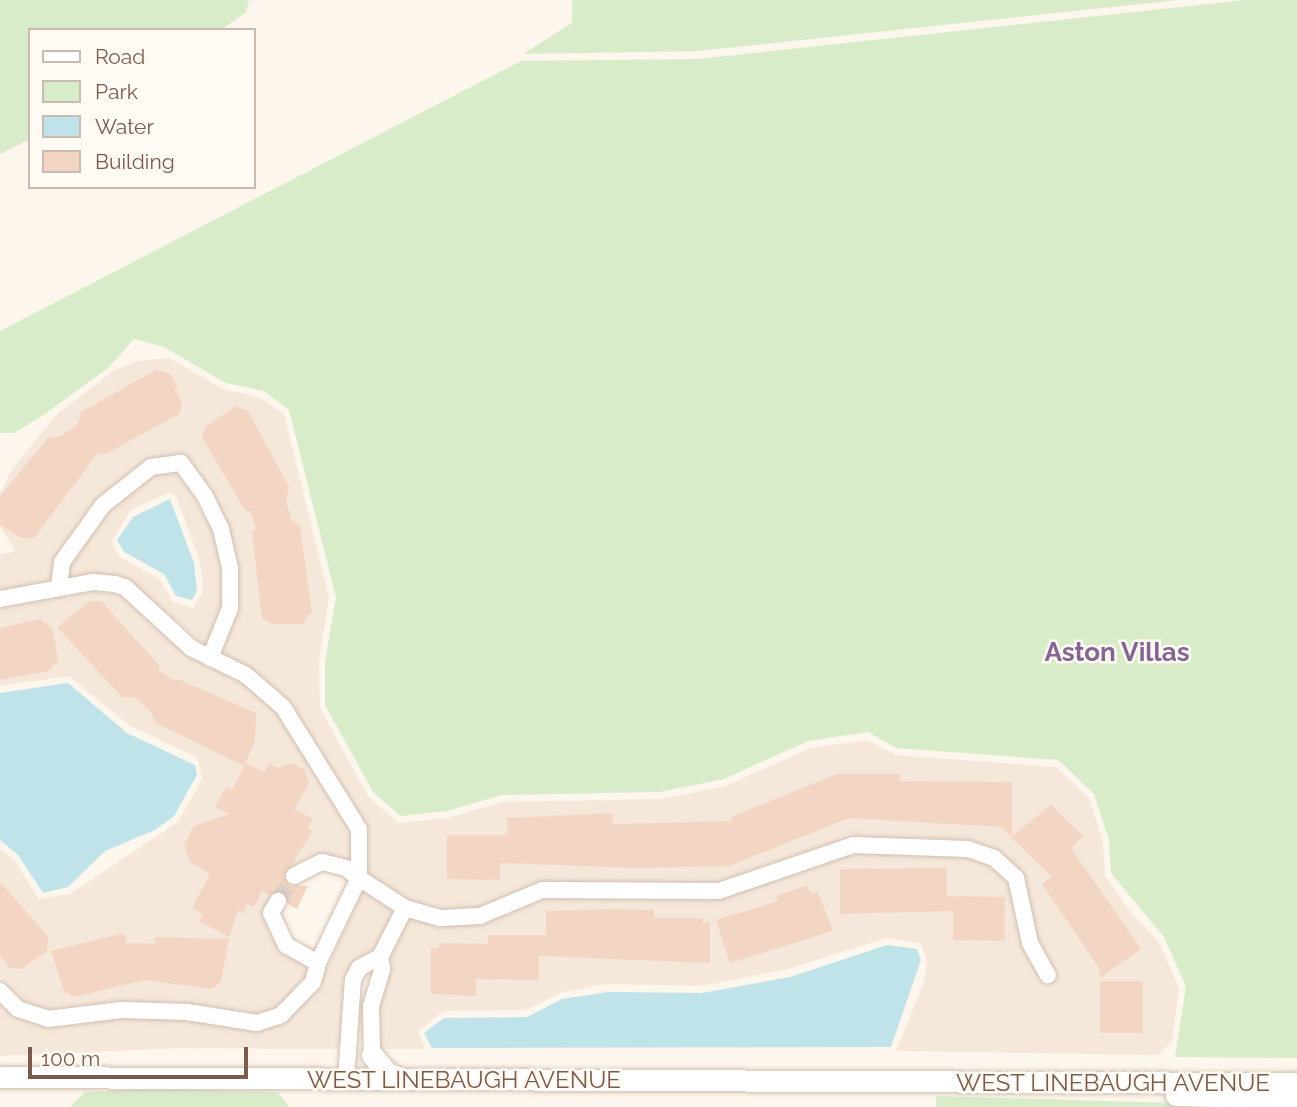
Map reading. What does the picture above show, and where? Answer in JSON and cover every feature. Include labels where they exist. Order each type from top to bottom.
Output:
[{"type":"main road","points":[[372,1055],[387,1073],[407,1079]]},
{"type":"main road","name":"WEST LINEBAUGH AVENUE","points":[[0,1077],[929,1084],[1297,1083]]},
{"type":"main road","name":"WEST LINEBAUGH AVENUE","points":[[929,1084],[1297,1098]]},
{"type":"street","points":[[59,587],[62,562],[103,505],[151,467],[181,463],[205,496],[221,529],[230,568],[230,608],[210,657]]},
{"type":"street","points":[[0,599],[59,587],[104,582],[125,587],[191,648],[246,675],[283,707],[359,829],[359,878],[318,963],[313,982],[281,1016],[257,1023],[187,1012],[121,1010],[48,1019],[18,1009],[0,991]]},
{"type":"street","points":[[294,876],[322,862],[346,868],[405,908],[441,918],[480,916],[542,890],[719,891],[853,845],[968,849],[994,858],[1016,878],[1030,943],[1048,975]]},
{"type":"street","points":[[278,901],[271,914],[286,945],[318,963]]},
{"type":"street","points":[[346,1079],[353,980],[359,968],[380,957],[405,908]]},
{"type":"street","points":[[372,1055],[371,1006],[382,969],[380,957]]},
{"type":"shaded area","points":[[169,358],[223,389],[261,398],[284,414],[329,597],[319,661],[320,708],[368,796],[398,823],[448,818],[503,802],[660,799],[726,786],[810,748],[867,740],[896,755],[1056,767],[1089,798],[1103,842],[1105,876],[1132,914],[1159,942],[1179,988],[1172,1041],[1158,1055],[896,1051],[924,982],[927,960],[920,943],[886,938],[788,969],[702,986],[607,984],[562,992],[526,1010],[443,1011],[418,1031],[425,1049],[380,1049],[379,1006],[388,958],[408,918],[441,926],[481,924],[543,898],[720,899],[854,853],[967,857],[991,865],[1010,883],[1023,945],[1045,986],[1058,977],[1037,940],[1021,871],[996,850],[968,840],[853,836],[718,882],[541,882],[479,908],[442,909],[408,900],[366,873],[365,824],[289,702],[250,668],[221,653],[237,611],[229,527],[212,492],[186,457],[180,454],[147,460],[99,498],[56,556],[52,581],[0,591],[0,555],[15,551],[0,526],[0,494],[12,469],[58,413],[115,370],[138,361]]},
{"type":"shaded area","points":[[178,472],[214,532],[222,569],[222,606],[207,647],[129,581],[104,574],[67,577],[69,566],[109,511],[154,475]],"holes":[[[170,492],[176,496],[200,562],[203,592],[193,608],[173,602],[159,579],[120,557],[111,542],[131,510]]]},
{"type":"shaded area","points":[[94,591],[121,595],[186,655],[242,682],[278,713],[351,831],[351,862],[323,854],[302,860],[281,878],[264,909],[279,949],[309,967],[306,978],[278,1008],[257,1014],[187,1003],[121,1001],[49,1010],[22,1001],[0,979],[0,849],[14,860],[39,899],[70,894],[178,822],[202,779],[198,758],[130,726],[69,676],[0,686],[0,608]]},
{"type":"shaded area","points":[[362,890],[394,912],[375,949],[355,961],[346,976],[339,1049],[180,1048],[0,1056],[0,1002],[16,1017],[49,1028],[122,1018],[186,1020],[257,1031],[286,1022],[318,988]]},
{"type":"green space","points":[[0,0],[249,0],[246,12],[224,28],[28,28],[28,140],[0,154]]},
{"type":"green space","points":[[572,0],[1178,0],[698,51],[523,54],[572,23]]},
{"type":"green space","points":[[1245,0],[1297,0],[1297,1058],[1175,1057],[1186,987],[1164,937],[1111,873],[1109,840],[1094,794],[1058,760],[896,748],[868,732],[808,741],[724,779],[659,792],[502,795],[447,811],[400,816],[373,792],[325,705],[325,662],[336,597],[289,410],[264,391],[226,383],[164,347],[134,339],[108,368],[42,416],[14,433],[0,433],[0,331],[521,61],[698,59]]},
{"type":"green space","points":[[151,1089],[278,1092],[289,1107],[70,1107],[85,1092]]},
{"type":"green space","points":[[936,1096],[1240,1105],[1269,1107],[936,1107]]},
{"type":"water","points":[[170,499],[194,563],[197,591],[192,600],[176,596],[164,574],[124,552],[117,540],[133,517]]},
{"type":"water","points":[[68,683],[127,733],[195,765],[197,775],[174,816],[155,830],[105,851],[68,887],[43,893],[18,855],[0,840],[0,693]]},
{"type":"water","points":[[887,945],[917,949],[921,960],[891,1047],[432,1048],[424,1033],[444,1018],[527,1017],[562,999],[608,992],[702,993],[790,977]]},
{"type":"building","points":[[156,370],[170,374],[178,387],[174,389],[182,403],[179,414],[104,455],[98,453],[34,538],[22,538],[0,525],[0,496],[48,438],[61,436],[78,424],[81,412]]},
{"type":"building","points":[[236,406],[248,411],[289,487],[286,500],[291,520],[300,526],[312,612],[302,624],[272,624],[262,618],[252,532],[256,528],[250,511],[245,510],[202,437],[206,426]]},
{"type":"building","points":[[90,601],[101,601],[159,665],[159,670],[173,680],[178,679],[256,713],[255,741],[244,766],[156,723],[150,711],[135,698],[122,697],[57,627]]},
{"type":"building","points":[[40,619],[53,630],[58,661],[48,671],[0,680],[0,628]]},
{"type":"building","points":[[246,763],[264,772],[269,764],[278,768],[292,763],[305,770],[309,784],[294,809],[313,819],[308,828],[313,831],[284,876],[289,885],[308,886],[297,909],[288,904],[283,892],[270,895],[262,891],[254,907],[247,904],[243,913],[238,910],[229,937],[199,921],[203,914],[192,908],[210,874],[190,862],[184,845],[194,826],[229,814],[215,807],[226,787],[232,790]]},
{"type":"building","points":[[837,774],[900,774],[900,781],[1012,782],[1012,836],[1051,805],[1083,836],[1071,848],[1141,949],[1100,978],[1099,968],[1042,884],[1052,877],[1001,827],[849,818],[729,866],[635,868],[500,863],[500,880],[447,879],[447,835],[507,835],[507,818],[613,813],[613,824],[733,821],[731,817]]},
{"type":"building","points":[[947,868],[947,896],[1005,897],[1005,941],[953,940],[953,911],[840,914],[840,869]]},
{"type":"building","points":[[0,882],[48,936],[47,951],[22,969],[10,968],[0,956]]},
{"type":"building","points":[[807,885],[811,894],[818,892],[833,931],[730,963],[716,920],[778,901],[776,896]]},
{"type":"building","points":[[654,910],[654,918],[703,918],[703,924],[710,922],[710,963],[539,956],[539,980],[476,979],[476,996],[431,994],[431,948],[439,948],[439,943],[488,944],[488,935],[546,935],[546,911]]},
{"type":"building","points":[[120,934],[126,935],[126,943],[155,944],[155,937],[229,939],[221,982],[212,989],[145,980],[74,997],[64,991],[51,951]]},
{"type":"building","points":[[1100,981],[1143,981],[1143,1033],[1100,1033]]},
{"type":"tunnel","points":[[278,901],[294,876]]},
{"type":"district","name":"Aston Villas","points":[[1117,653]]}]
